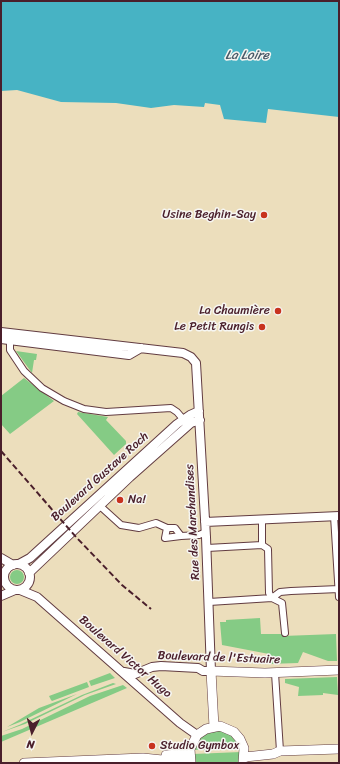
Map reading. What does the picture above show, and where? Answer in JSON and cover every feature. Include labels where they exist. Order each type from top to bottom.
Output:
[{"type":"main road","name":"Boulevard de l'Estuaire","points":[[211,671],[275,673],[339,670]]},
{"type":"main road","points":[[211,671],[214,726]]},
{"type":"main road","points":[[24,763],[120,761],[143,758],[190,760],[191,744],[197,735],[214,726],[225,727],[237,735],[243,743],[244,760],[274,754],[280,751],[339,749]]},
{"type":"street","points":[[1,332],[141,348]]},
{"type":"street","points":[[1,340],[128,355],[141,348]]},
{"type":"street","points":[[10,341],[10,350],[12,354],[31,378],[47,392],[64,401],[84,409],[106,412],[171,408],[183,419]]},
{"type":"street","name":"Rue des Marchandises","points":[[141,348],[183,353],[191,357],[196,363],[207,548],[211,671]]},
{"type":"street","name":"Boulevard Gustave Roch","points":[[30,576],[100,506],[144,458],[183,419],[199,416]]},
{"type":"street","name":"Boulevard Gustave Roch","points":[[16,564],[30,558],[144,458],[199,416]]},
{"type":"street","points":[[100,506],[121,526],[139,528],[156,523],[167,528],[175,528],[181,536]]},
{"type":"street","points":[[205,522],[336,516],[335,535],[339,597]]},
{"type":"street","points":[[262,519],[262,546]]},
{"type":"street","points":[[167,528],[165,538],[198,535],[206,532]]},
{"type":"street","points":[[207,548],[262,546],[268,549],[269,593],[272,598]]},
{"type":"street","points":[[1,558],[26,568],[30,576],[26,586],[1,596]]},
{"type":"street","points":[[16,564],[7,569],[3,577],[7,586],[18,590]]},
{"type":"street","name":"Boulevard Victor Hugo","points":[[30,576],[37,597]]},
{"type":"street","points":[[272,598],[280,592],[339,589]]},
{"type":"street","name":"Boulevard Victor Hugo","points":[[18,590],[37,597],[176,719],[197,735]]},
{"type":"street","points":[[209,602],[272,598],[282,603],[286,633]]},
{"type":"street","name":"Boulevard de l'Estuaire","points":[[124,672],[135,674],[152,667],[162,666],[198,668],[203,671],[211,671]]},
{"type":"street","points":[[275,673],[280,751]]},
{"type":"green space","points":[[16,351],[37,354],[36,360],[34,360],[32,373]]},
{"type":"green space","points":[[24,378],[54,401],[10,434],[1,424],[1,396]]},
{"type":"green space","points":[[78,412],[108,417],[106,420],[126,441],[126,444],[114,455],[77,414]]},
{"type":"green space","points":[[17,570],[22,572],[24,577],[22,582],[17,584],[12,582],[10,577],[12,572]]},
{"type":"green space","points":[[260,618],[261,634],[282,634],[283,636],[336,634],[337,661],[328,661],[303,652],[298,663],[269,664],[269,654],[222,645],[220,622],[226,622],[226,620]]},
{"type":"green space","points":[[110,673],[115,678],[91,686],[89,681]]},
{"type":"green space","points":[[337,677],[338,695],[323,693],[323,695],[298,696],[299,687],[285,683],[285,679]]},
{"type":"green space","points":[[87,682],[89,687],[52,701],[49,696]]},
{"type":"green space","points":[[113,683],[116,684],[85,695],[25,724],[2,732],[82,695]]},
{"type":"green space","points":[[123,685],[127,688],[1,742],[1,736],[22,729],[90,696]]},
{"type":"green space","points":[[77,694],[20,722],[7,727],[39,708]]},
{"type":"green space","points":[[221,730],[233,736],[241,748],[193,750],[197,741],[207,732]]},
{"type":"green space","points":[[241,752],[240,763],[194,763],[193,754]]},
{"type":"water","name":"La Loire","points":[[1,1],[339,1],[339,117],[268,109],[266,123],[224,119],[220,105],[205,103],[204,107],[174,105],[151,108],[116,103],[61,102],[17,90],[1,91]]},
{"type":"railway","points":[[1,451],[76,537],[122,585],[151,609]]},
{"type":"place","name":"Usine Beghin-Say","points":[[264,215]]},
{"type":"place","name":"La Chaumière","points":[[278,311]]},
{"type":"place","name":"Le Petit Rungis","points":[[262,327]]},
{"type":"place","name":"Na!","points":[[120,500]]},
{"type":"place","name":"Studio Gymbox","points":[[152,746]]}]
